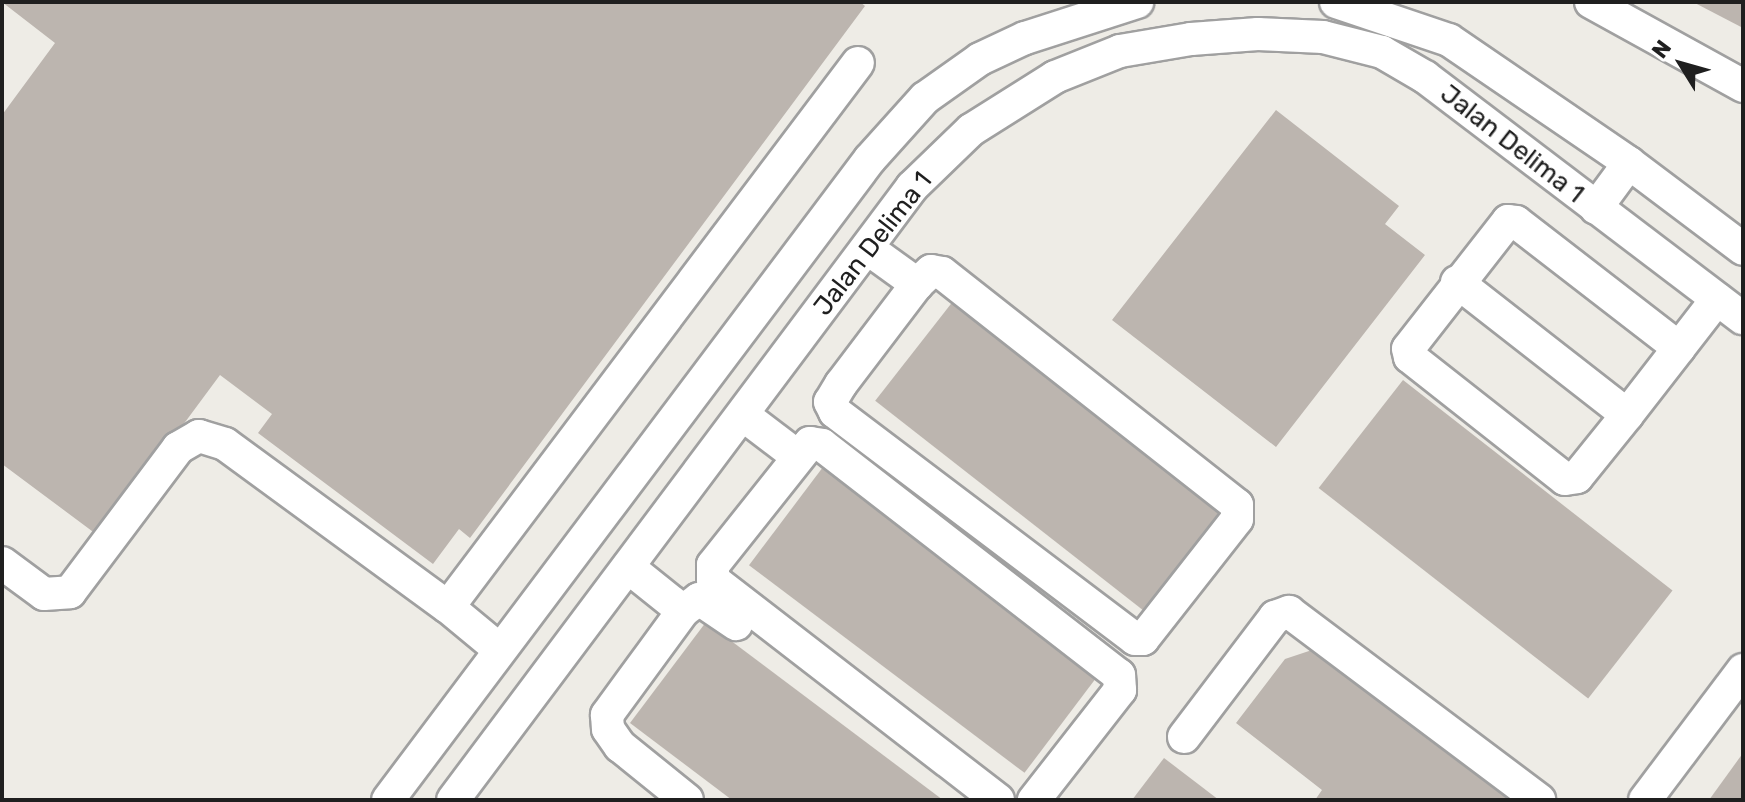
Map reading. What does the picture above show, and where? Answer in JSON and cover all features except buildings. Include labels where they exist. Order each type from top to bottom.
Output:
[{"type":"street","name":"Jalan Delima 1","points":[[388,800],[870,159],[925,98],[980,59],[1025,38],[1118,5],[1137,2]]},
{"type":"street","name":"Jalan Delima 1","points":[[1336,2],[1449,40],[1629,163],[1743,249]]},
{"type":"street","points":[[1591,2],[1743,86]]},
{"type":"street","name":"Jalan Delima 1","points":[[453,800],[912,187],[971,130],[1055,77],[1120,51],[1191,39],[1258,34],[1323,37],[1382,52],[1425,77],[1743,318]]},
{"type":"street","points":[[448,607],[858,63]]},
{"type":"street","points":[[1596,208],[1629,163]]},
{"type":"street","points":[[1679,348],[1516,222],[1502,226],[1457,282],[1411,342],[1410,357],[1565,479],[1577,477],[1627,415],[1679,348],[1717,299]]},
{"type":"street","points":[[867,248],[917,284]]},
{"type":"street","points":[[931,271],[942,273],[1237,505],[1237,519],[1143,639],[1135,639],[835,412],[830,402],[841,384],[917,284],[931,271]]},
{"type":"street","points":[[1457,282],[1627,415]]},
{"type":"street","points":[[743,415],[797,456]]},
{"type":"street","points":[[2,563],[44,594],[70,592],[178,448],[199,436],[225,444],[448,607],[500,650]]},
{"type":"street","points":[[998,800],[713,580],[713,565],[810,443],[822,445],[1119,675],[1120,690],[1034,800]]},
{"type":"street","points":[[628,567],[683,611]]},
{"type":"street","points":[[687,800],[620,746],[608,729],[607,715],[683,611],[699,599],[707,602],[966,800]]},
{"type":"street","points":[[1184,737],[1275,617],[1289,612],[1539,800]]},
{"type":"street","points":[[1645,800],[1743,670]]}]
